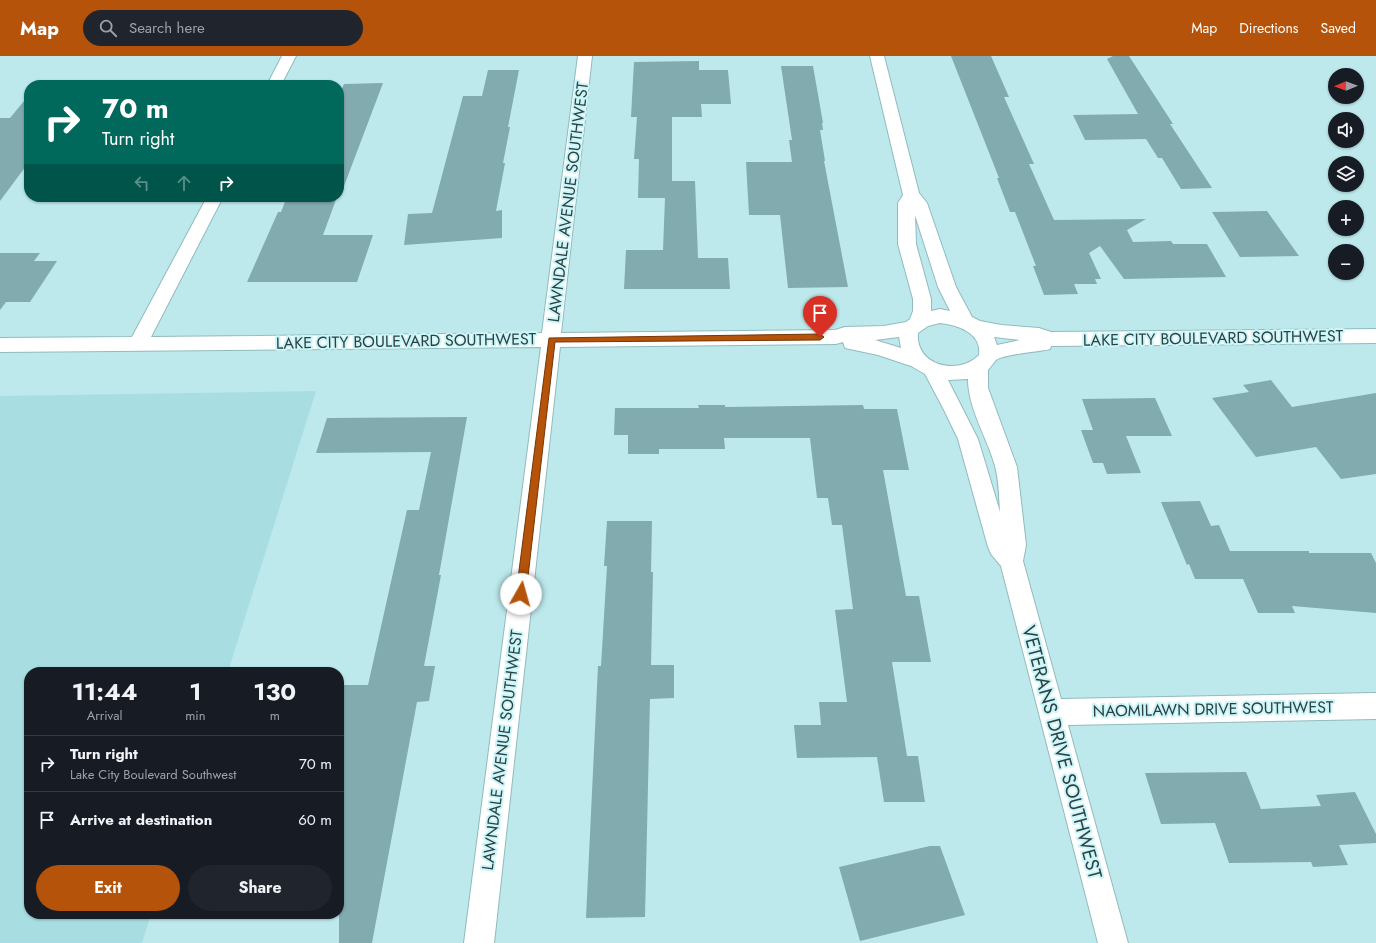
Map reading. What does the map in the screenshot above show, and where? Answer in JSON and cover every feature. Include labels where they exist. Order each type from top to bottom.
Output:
[{"type":"street","points":[[277,80],[289,56]]},
{"type":"street","name":"LAWNDALE AVENUE SOUTHWEST","points":[[479,943],[586,56]]},
{"type":"street","points":[[877,56],[911,195],[919,203],[947,286],[971,324],[984,336],[988,346],[984,361],[970,371],[958,373],[946,372],[924,365],[912,352],[908,343],[908,335],[922,311],[921,293],[907,244],[906,203],[911,195]]},
{"type":"street","points":[[138,343],[212,202]]},
{"type":"street","points":[[915,325],[929,317],[940,316],[952,317],[971,324]]},
{"type":"street","name":"LAKE CITY BOULEVARD SOUTHWEST","points":[[971,324],[1002,332],[1039,335],[1050,340],[1376,336]]},
{"type":"street","name":"LAKE CITY BOULEVARD SOUTHWEST","points":[[0,346],[138,343],[836,337],[845,334],[884,333],[915,325]]},
{"type":"street","name":"LAKE CITY BOULEVARD SOUTHWEST","points":[[836,337],[845,342],[880,348],[924,365]]},
{"type":"street","name":"LAKE CITY BOULEVARD SOUTHWEST","points":[[984,361],[1010,349],[1042,344],[1050,340]]},
{"type":"street","name":"VETERANS DRIVE SOUTHWEST","points":[[984,361],[978,388],[1006,467],[1015,544],[1011,561]]},
{"type":"street","name":"VETERANS DRIVE SOUTHWEST","points":[[924,365],[954,410],[968,439],[999,547],[1011,561],[1113,943]]},
{"type":"street","name":"NAOMILAWN DRIVE SOUTHWEST","points":[[1051,712],[1376,706]]},
{"type":"shaded area","points":[[316,391],[230,667],[24,667],[24,919],[149,919],[142,943],[0,943],[0,396]]},
{"type":"building","points":[[951,56],[991,56],[1009,97],[1004,97],[1034,164],[1029,164],[1054,220],[1146,219],[1127,230],[1133,242],[1171,241],[1173,244],[1207,244],[1226,277],[1124,279],[1100,246],[1089,253],[1101,279],[1095,279],[1097,284],[1074,284],[1078,294],[1044,295],[1033,266],[1036,266],[1015,212],[1010,212],[997,178],[999,178]]},
{"type":"building","points":[[1113,56],[1129,56],[1173,124],[1170,124],[1212,188],[1181,189],[1162,158],[1158,158],[1146,139],[1085,140],[1073,115],[1138,114],[1107,59]]},
{"type":"building","points":[[699,61],[699,70],[728,70],[731,104],[701,104],[702,117],[672,117],[672,181],[695,181],[698,258],[728,258],[730,289],[624,289],[626,250],[663,250],[665,198],[638,198],[639,159],[634,159],[637,117],[631,117],[634,62]]},
{"type":"building","points":[[781,66],[813,66],[823,123],[823,130],[820,130],[824,161],[848,287],[788,288],[780,215],[749,215],[746,162],[792,162],[789,140],[792,140]]},
{"type":"building","points":[[488,70],[519,70],[508,127],[510,127],[503,163],[505,163],[496,211],[502,210],[502,238],[404,245],[408,214],[432,213],[463,96],[482,96]]},
{"type":"building","points":[[383,83],[344,186],[344,84]]},
{"type":"building","points":[[24,101],[24,169],[0,201],[0,118],[10,118]]},
{"type":"building","points":[[285,202],[335,202],[323,235],[373,235],[357,282],[247,282],[278,212],[281,212]]},
{"type":"building","points":[[1267,211],[1299,256],[1240,257],[1212,212]]},
{"type":"building","points":[[0,253],[40,253],[34,261],[57,261],[30,302],[6,302],[0,310]]},
{"type":"building","points":[[1271,380],[1292,407],[1376,393],[1376,474],[1341,479],[1316,447],[1256,457],[1212,398],[1249,392],[1243,385]]},
{"type":"building","points":[[1155,398],[1172,436],[1126,436],[1141,473],[1107,474],[1103,463],[1093,463],[1081,430],[1093,430],[1082,399]]},
{"type":"building","points":[[698,405],[725,405],[725,407],[863,405],[864,409],[897,409],[909,470],[883,470],[906,596],[919,596],[931,662],[892,662],[907,756],[918,756],[925,802],[884,802],[877,757],[797,758],[794,725],[821,725],[819,702],[847,702],[835,610],[853,609],[842,525],[832,525],[828,498],[817,498],[810,438],[724,438],[725,449],[659,449],[659,454],[628,454],[628,435],[614,435],[615,408],[699,408]]},
{"type":"building","points":[[467,417],[439,575],[441,575],[424,666],[435,666],[429,701],[417,702],[372,943],[339,943],[339,919],[344,919],[344,685],[368,685],[407,510],[419,510],[431,452],[316,453],[327,418]]},
{"type":"building","points":[[1200,501],[1211,526],[1219,525],[1230,551],[1371,553],[1376,563],[1376,613],[1292,606],[1295,613],[1258,613],[1243,579],[1195,579],[1189,564],[1187,565],[1161,502]]},
{"type":"building","points":[[607,521],[652,521],[651,572],[653,572],[651,665],[674,665],[674,698],[650,699],[645,917],[586,918],[598,666],[601,666],[607,566],[604,566]]},
{"type":"building","points":[[1246,772],[1261,809],[1321,806],[1316,795],[1355,792],[1376,834],[1376,843],[1339,845],[1348,865],[1313,867],[1311,862],[1229,863],[1215,823],[1161,824],[1145,773]]},
{"type":"building","points":[[930,846],[940,846],[965,915],[860,941],[839,867]]},
{"type":"route","points":[[521,594],[552,340],[820,337]]}]
